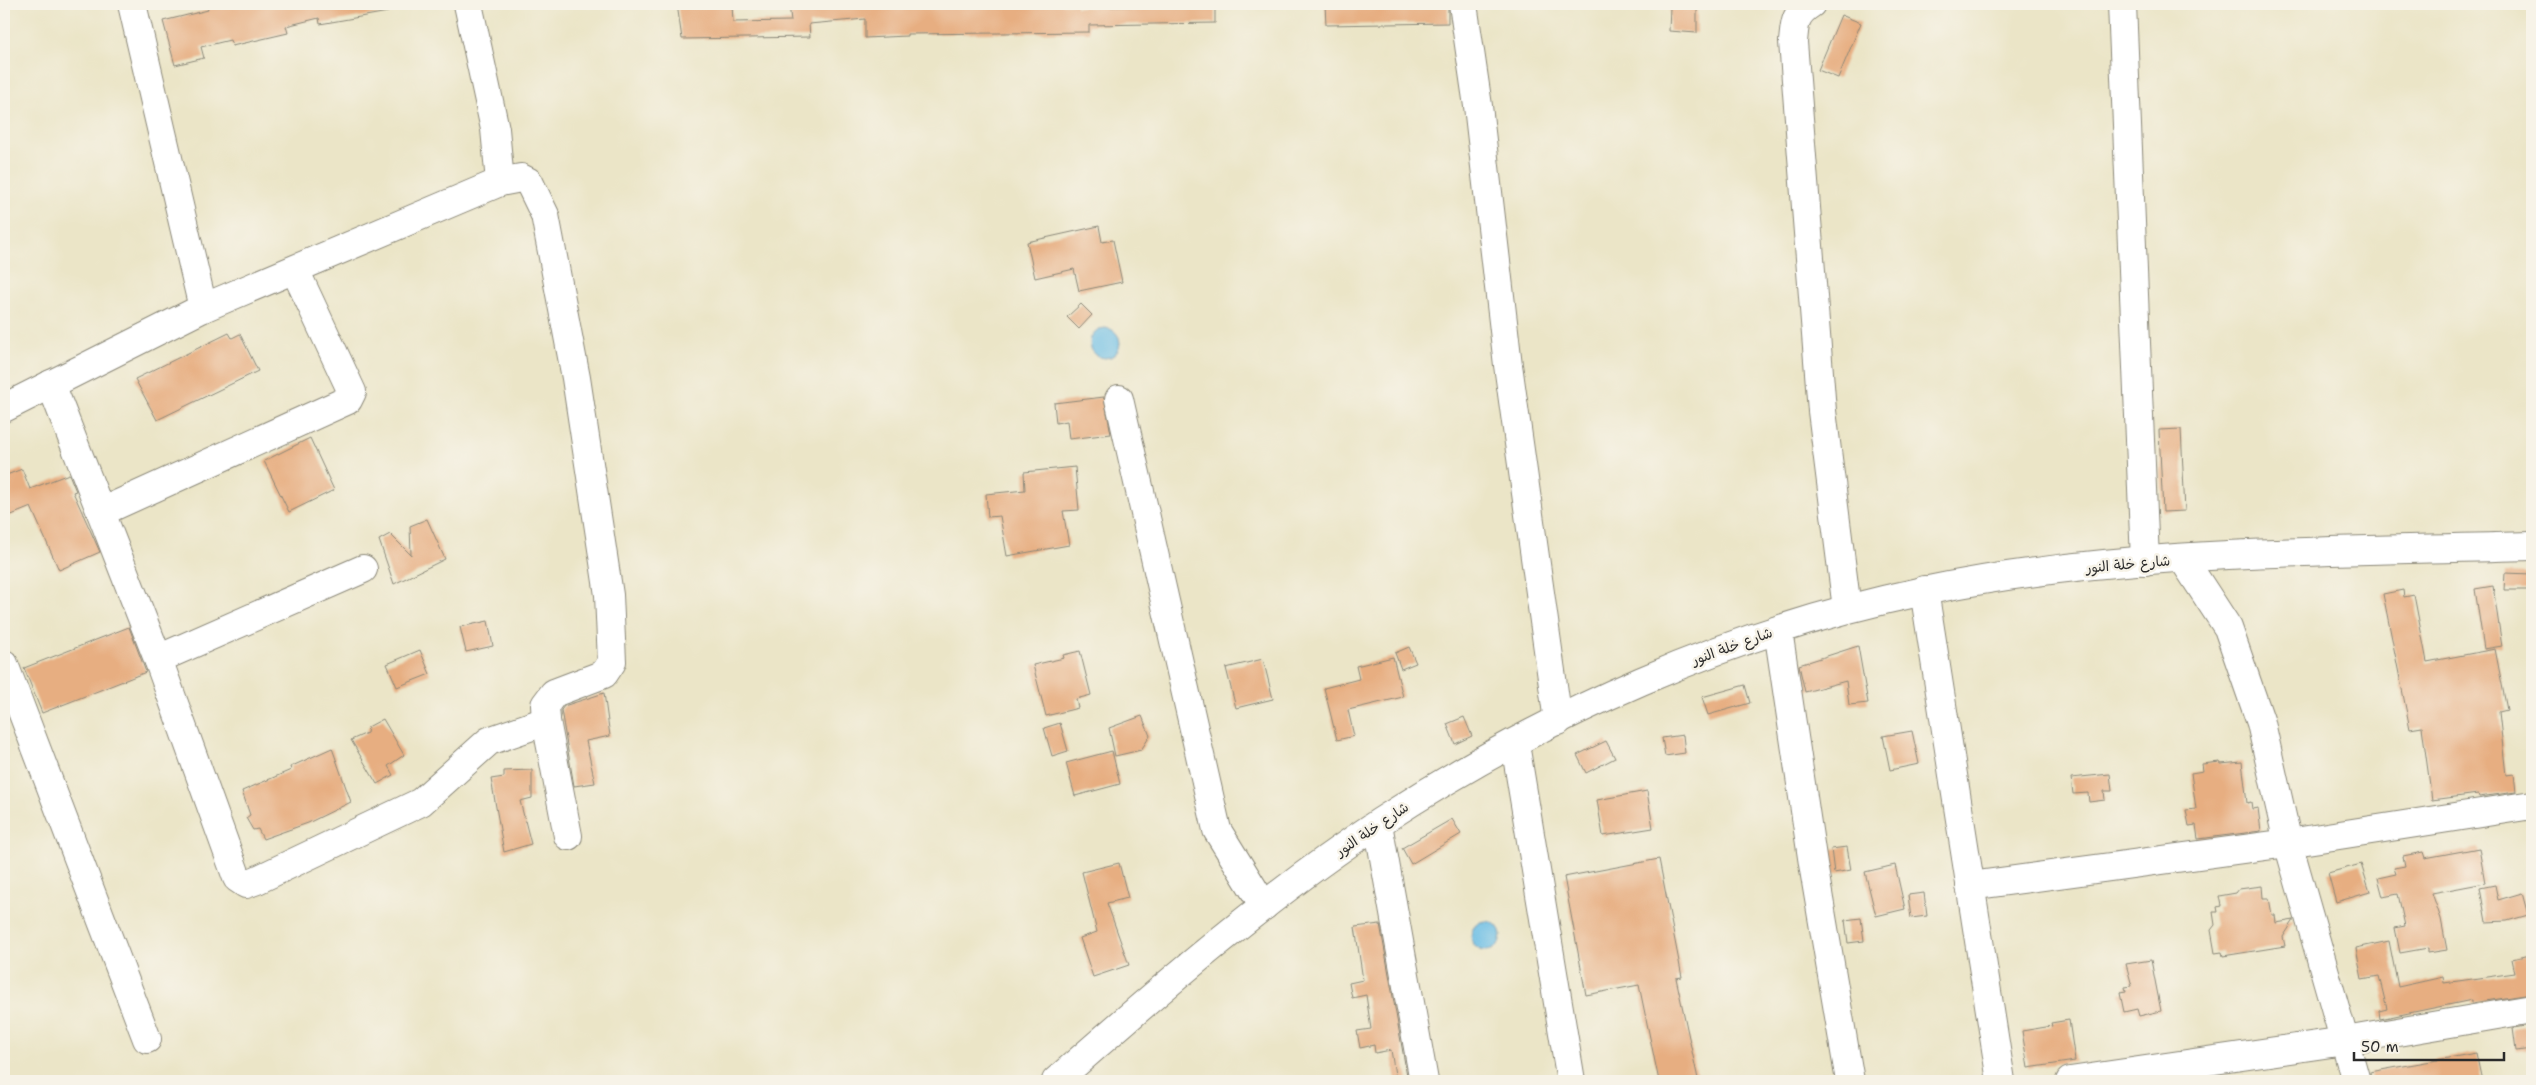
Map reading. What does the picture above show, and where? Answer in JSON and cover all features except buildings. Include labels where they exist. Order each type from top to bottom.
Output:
[{"type":"street","points":[[132,4],[203,308]]},
{"type":"street","points":[[468,4],[495,129],[500,182]]},
{"type":"street","points":[[1463,4],[1478,106],[1508,366],[1558,721]]},
{"type":"street","points":[[1811,4],[1800,10],[1795,22],[1793,42],[1822,411],[1847,610]]},
{"type":"street","points":[[2122,4],[2145,561]]},
{"type":"street","points":[[4,408],[203,308],[500,182],[522,178],[529,182],[545,215],[576,378],[609,595],[612,662],[604,674],[554,693],[545,705],[546,721],[568,836]]},
{"type":"street","points":[[101,512],[348,400],[352,392],[295,270]]},
{"type":"street","points":[[51,384],[158,659],[237,878],[246,884],[400,813],[421,802],[489,741],[546,721]]},
{"type":"street","points":[[1119,399],[1217,830],[1264,906]]},
{"type":"street","name":"شارع خلة النور","points":[[1056,1081],[1161,989],[1264,906],[1378,824],[1418,798],[1558,721],[1705,654],[1778,630],[1924,590],[1999,578],[2145,561],[2292,553],[2532,546]]},
{"type":"street","points":[[2183,559],[2228,628],[2261,723],[2288,843],[2356,1081]]},
{"type":"street","points":[[158,659],[362,569]]},
{"type":"street","points":[[1924,590],[2001,1081]]},
{"type":"street","points":[[1778,630],[1813,864],[1850,1081]]},
{"type":"street","points":[[4,664],[147,1039]]},
{"type":"street","points":[[1515,744],[1571,1081]]},
{"type":"street","points":[[1970,886],[2288,843],[2532,805]]},
{"type":"street","points":[[1378,824],[1424,1081]]},
{"type":"street","points":[[2070,1081],[2345,1041],[2532,1009]]},
{"type":"water","points":[[1105,328],[1116,332],[1120,343],[1116,354],[1105,358],[1094,354],[1090,343],[1094,332]]},
{"type":"water","points":[[1486,921],[1497,925],[1501,936],[1497,947],[1486,951],[1475,947],[1471,936],[1475,925]]}]
